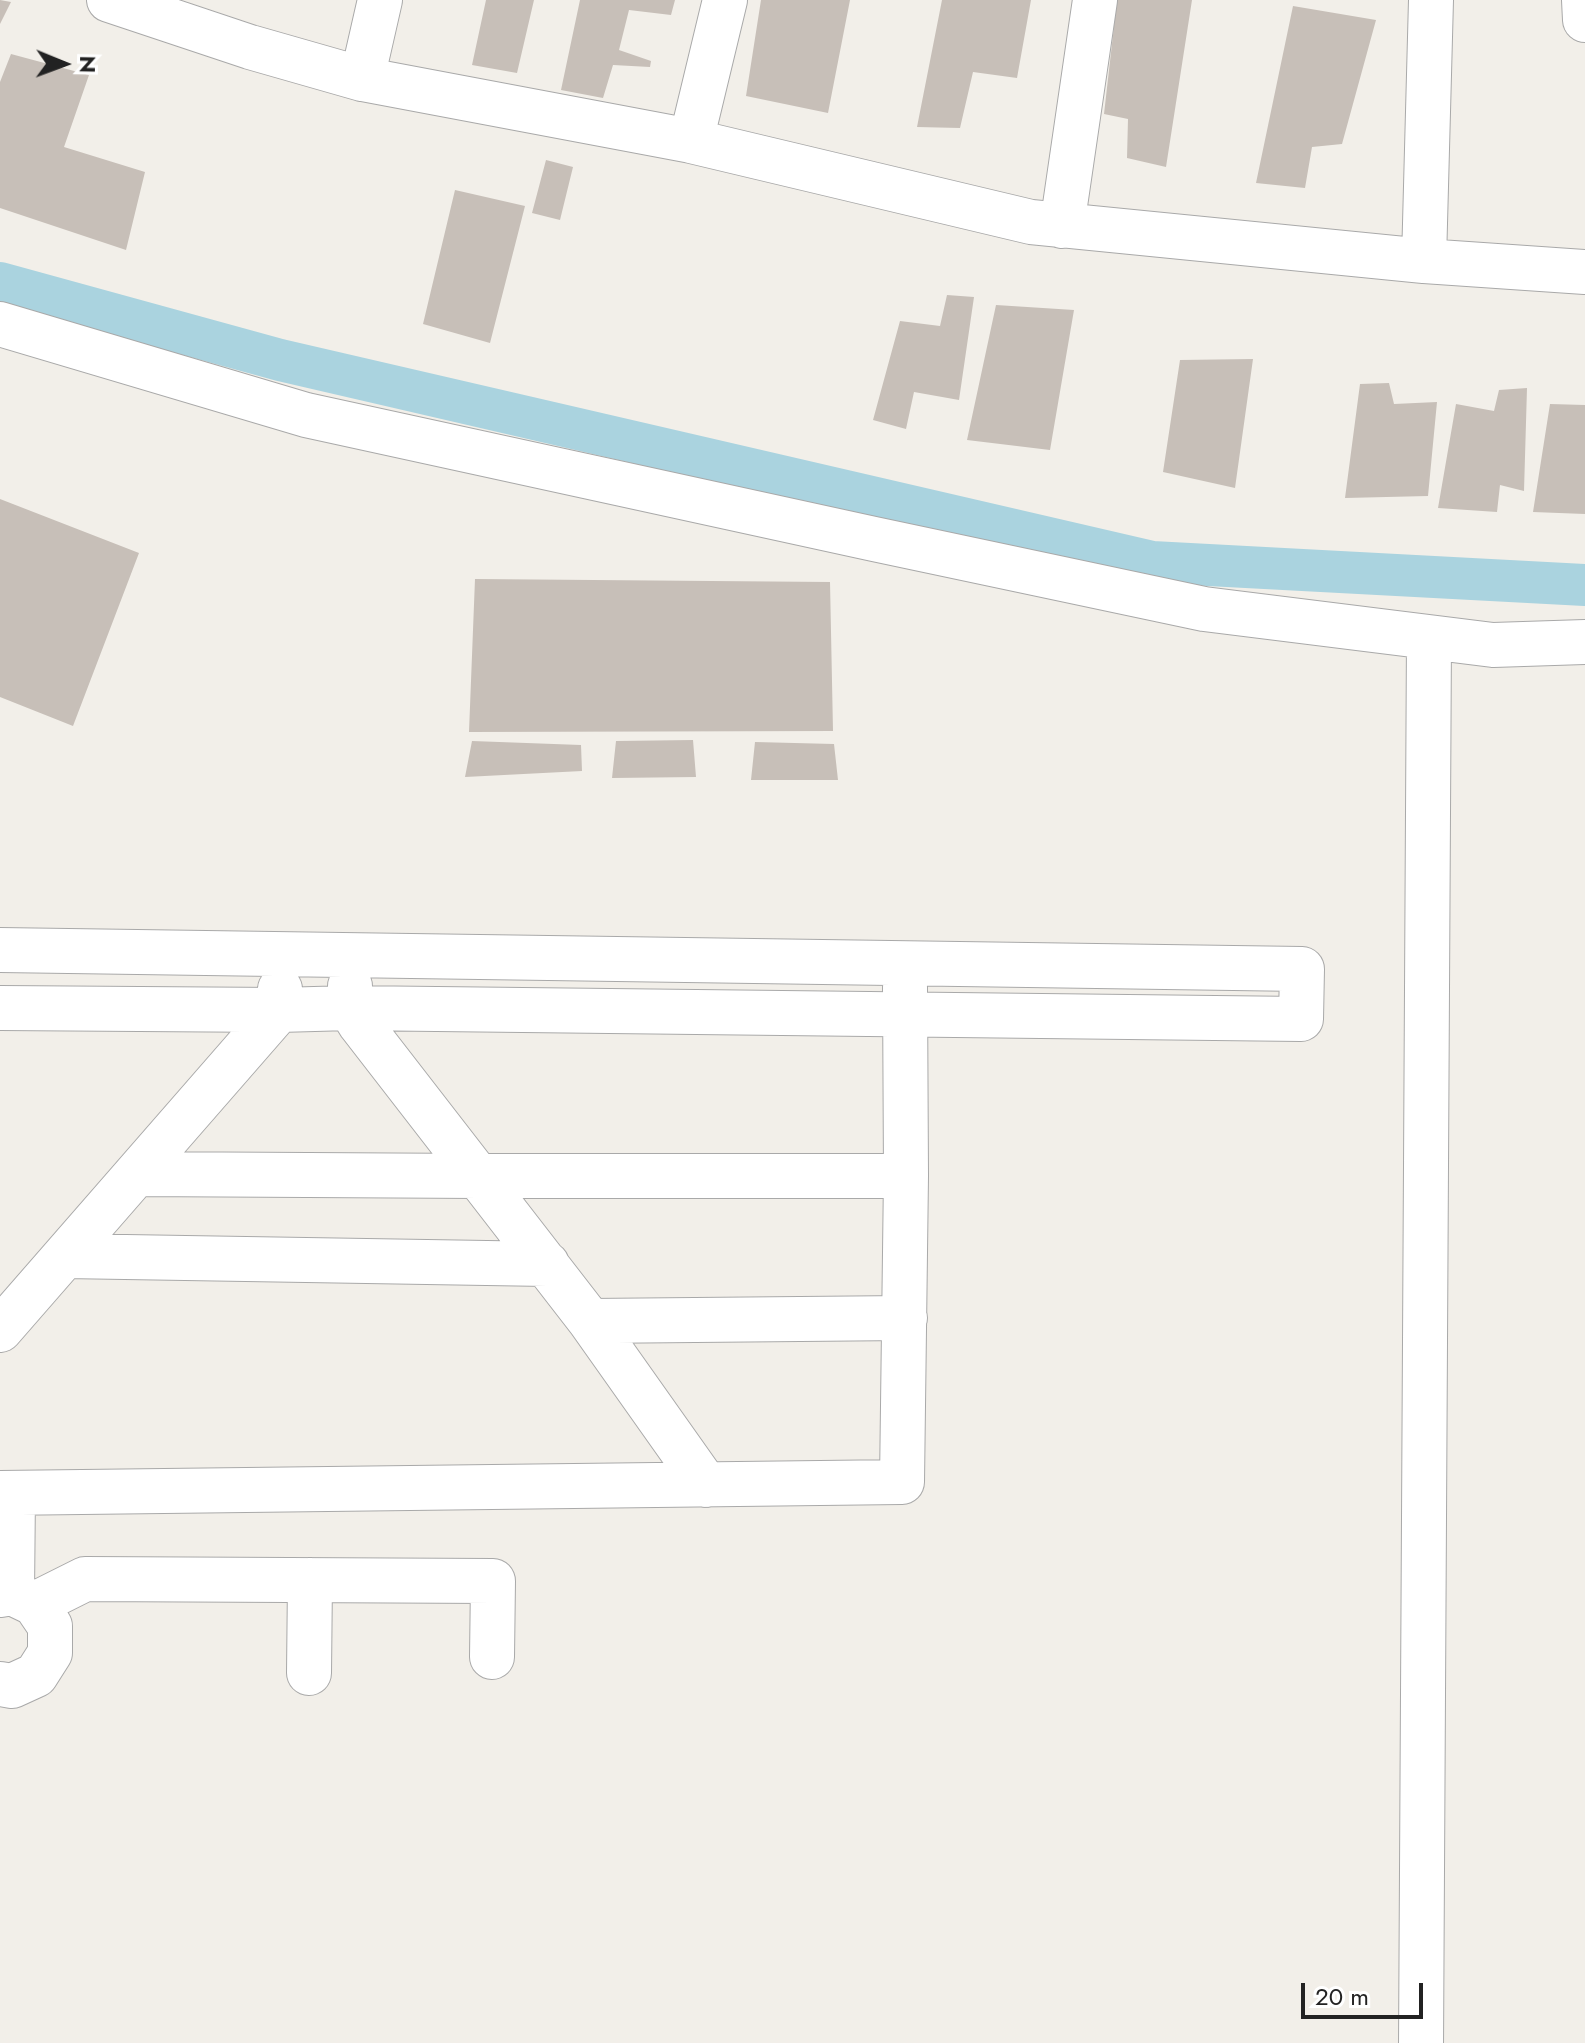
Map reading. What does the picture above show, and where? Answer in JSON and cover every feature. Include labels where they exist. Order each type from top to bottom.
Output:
[{"type":"street","points":[[109,0],[250,47],[362,79],[691,141],[1031,222],[1424,261],[1585,272]]},
{"type":"street","points":[[362,79],[380,0]]},
{"type":"street","points":[[691,141],[725,0]]},
{"type":"street","points":[[1062,226],[1095,0]]},
{"type":"street","points":[[1424,261],[1431,0]]},
{"type":"street","points":[[1584,0],[1585,20]]},
{"type":"street","points":[[0,324],[322,419],[1204,609],[1493,645],[1585,642]]},
{"type":"street","points":[[1421,2043],[1429,637]]},
{"type":"street","points":[[0,950],[1302,969],[1301,1019],[350,1008],[0,1008]]},
{"type":"street","points":[[0,1330],[279,1010],[281,954]]},
{"type":"street","points":[[351,955],[350,1008],[590,1321],[706,1485]]},
{"type":"street","points":[[0,1684],[12,1686],[36,1675],[50,1653],[50,1626],[16,1597],[6,1493],[902,1482],[906,962]]},
{"type":"street","points":[[136,1174],[906,1176]]},
{"type":"street","points":[[65,1256],[547,1264]]},
{"type":"street","points":[[590,1321],[905,1318]]},
{"type":"street","points":[[16,1597],[85,1579],[493,1581],[492,1657]]},
{"type":"street","points":[[309,1673],[310,1580]]},
{"type":"building","points":[[0,0],[11,2],[0,24]]},
{"type":"building","points":[[486,0],[534,0],[517,73],[472,65]]},
{"type":"building","points":[[580,0],[675,0],[671,15],[629,10],[619,50],[651,61],[650,67],[613,65],[603,98],[561,90]]},
{"type":"building","points":[[761,0],[850,0],[828,113],[746,96]]},
{"type":"building","points":[[942,0],[1031,0],[1017,78],[973,72],[960,128],[917,127]]},
{"type":"building","points":[[1117,0],[1192,0],[1166,167],[1127,158],[1128,119],[1104,114]]},
{"type":"building","points":[[1293,6],[1376,20],[1342,144],[1312,147],[1305,188],[1256,183]]},
{"type":"building","points":[[11,54],[89,75],[64,147],[145,172],[126,250],[0,208],[0,82]]},
{"type":"building","points":[[546,160],[573,167],[560,220],[532,213]]},
{"type":"building","points":[[455,190],[525,206],[490,343],[423,324]]},
{"type":"building","points":[[947,295],[974,297],[959,400],[914,392],[906,429],[873,420],[900,321],[940,326]]},
{"type":"building","points":[[996,305],[1074,310],[1050,450],[967,440]]},
{"type":"building","points":[[1253,359],[1235,488],[1163,472],[1180,360]]},
{"type":"building","points":[[1389,383],[1394,404],[1437,402],[1428,496],[1345,498],[1360,384]]},
{"type":"building","points":[[1527,388],[1524,491],[1500,485],[1497,512],[1438,508],[1456,404],[1494,411],[1499,390]]},
{"type":"building","points":[[1550,404],[1585,405],[1585,514],[1533,512]]},
{"type":"building","points":[[0,499],[139,553],[73,726],[0,697]]},
{"type":"building","points":[[475,579],[830,582],[833,731],[469,732]]},
{"type":"building","points":[[693,740],[696,777],[612,778],[616,741]]},
{"type":"building","points":[[472,741],[581,745],[582,771],[465,777]]},
{"type":"building","points":[[755,742],[834,744],[838,780],[751,780]]},
{"type":"waterway","points":[[0,283],[280,360],[1152,562],[1585,585]]}]
